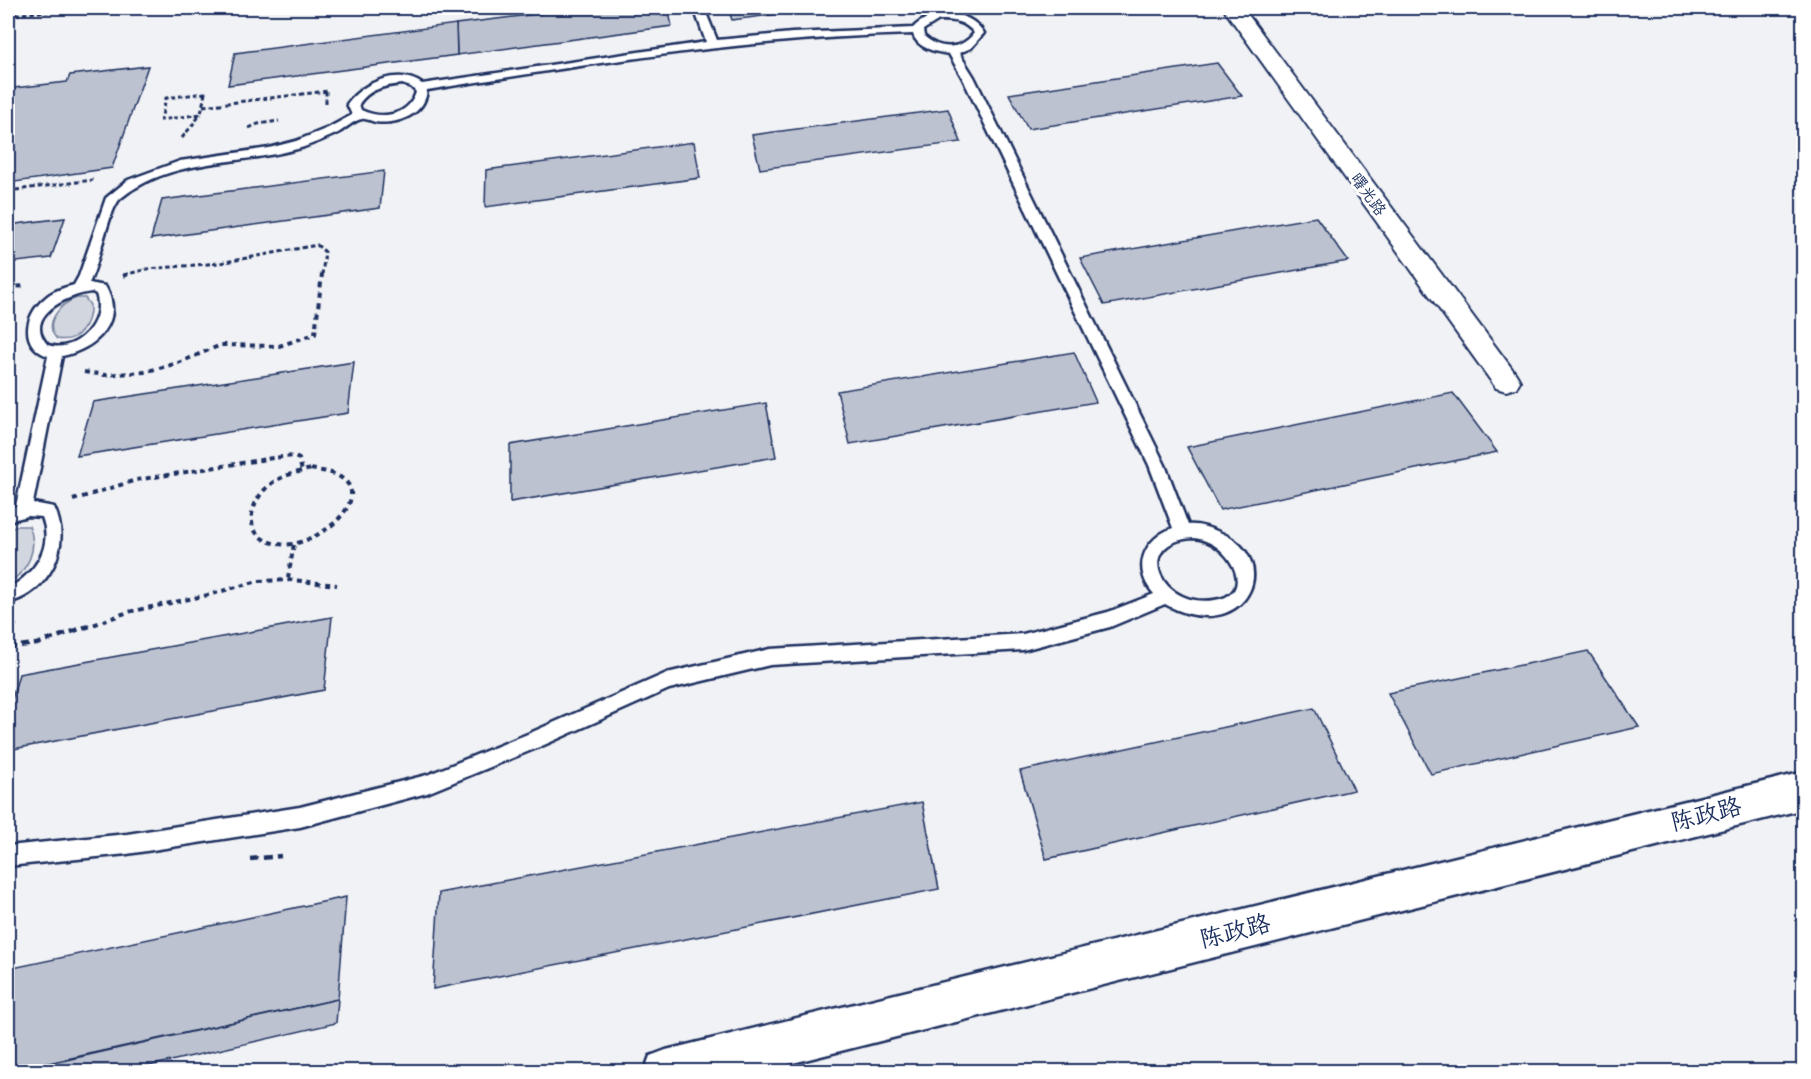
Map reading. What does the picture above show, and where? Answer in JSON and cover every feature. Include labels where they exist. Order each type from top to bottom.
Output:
[{"type":"street","name":"曙光路","points":[[1233,8],[1506,381]]},
{"type":"street","name":"陈政路","points":[[666,1071],[1803,790]]},
{"type":"lane","points":[[699,8],[712,42]]},
{"type":"lane","points":[[952,16],[975,26],[979,33],[976,41],[966,48],[952,51],[937,49],[925,44],[918,37],[918,31],[925,22],[937,17],[952,16]]},
{"type":"lane","points":[[419,88],[712,42],[826,33],[918,31]]},
{"type":"lane","points":[[952,51],[968,77],[1157,465],[1182,532]]},
{"type":"lane","points":[[402,81],[415,84],[422,91],[421,100],[413,109],[399,116],[382,119],[367,118],[360,114],[356,112],[353,104],[358,95],[370,87],[386,82],[402,81]]},
{"type":"lane","points":[[80,285],[112,198],[132,183],[180,165],[269,152],[300,144],[332,131],[360,114]]},
{"type":"lane","points":[[80,285],[100,289],[106,298],[104,320],[97,333],[75,348],[56,352],[43,349],[35,341],[34,329],[39,311],[49,301],[80,285]]},
{"type":"lane","points":[[8,596],[15,594],[41,572],[54,543],[54,524],[48,512],[38,509],[15,512],[56,352]]},
{"type":"lane","points":[[1197,531],[1219,538],[1236,552],[1245,571],[1243,590],[1231,604],[1210,611],[1186,608],[1166,597],[1152,579],[1150,560],[1158,543],[1175,533],[1182,532],[1197,531]]},
{"type":"lane","points":[[8,856],[127,844],[312,814],[427,784],[537,739],[667,681],[758,660],[891,649],[1023,642],[1110,618],[1166,597]]},
{"type":"path","points":[[8,15],[87,8]]},
{"type":"path","points":[[202,106],[337,89]]},
{"type":"path","points":[[326,91],[326,110]]},
{"type":"path","points":[[180,165],[177,145],[202,114],[205,93],[166,98],[161,120],[202,114]]},
{"type":"path","points":[[242,132],[258,124],[284,121]]},
{"type":"path","points":[[185,135],[193,136]]},
{"type":"path","points":[[8,191],[100,179]]},
{"type":"path","points":[[8,287],[80,285],[123,276],[140,269],[169,264],[218,263],[300,246],[317,245],[325,252],[315,334],[298,342],[268,348],[246,344],[221,345],[201,351],[178,363],[150,371],[91,375],[77,370]]},
{"type":"path","points":[[116,271],[123,276],[124,283]]},
{"type":"path","points":[[64,503],[136,480],[273,458],[292,456],[299,459],[302,471]]},
{"type":"path","points":[[311,468],[329,470],[343,477],[350,490],[349,506],[339,522],[322,535],[301,544],[294,544],[280,545],[263,540],[252,529],[250,515],[257,498],[271,484],[291,473],[311,468]]},
{"type":"path","points":[[288,579],[294,544]]},
{"type":"path","points":[[8,646],[28,647],[56,640],[99,621],[142,606],[204,596],[246,583],[288,579],[337,585]]},
{"type":"path","points":[[8,638],[17,622]]},
{"type":"shaded area","points":[[77,298],[85,298],[90,305],[86,325],[72,338],[57,339],[52,327],[55,314],[65,304]]},
{"type":"shaded area","points":[[18,526],[29,526],[33,543],[32,551],[26,566],[8,583],[8,530]]},
{"type":"building","points":[[585,8],[668,8],[672,26],[457,55],[456,24]]},
{"type":"building","points":[[728,8],[825,8],[732,20]]},
{"type":"building","points":[[456,24],[457,55],[228,85],[235,53]]},
{"type":"building","points":[[1217,63],[1242,96],[1028,129],[1009,94]]},
{"type":"building","points":[[148,66],[112,168],[8,183],[8,91],[14,88],[67,82],[70,75]]},
{"type":"building","points":[[948,109],[961,142],[760,169],[752,135]]},
{"type":"building","points":[[694,142],[700,178],[485,207],[486,170]]},
{"type":"building","points":[[384,171],[380,208],[151,239],[162,200]]},
{"type":"building","points":[[1316,217],[1348,261],[1104,305],[1080,258]]},
{"type":"building","points":[[65,218],[51,258],[8,263],[8,225]]},
{"type":"building","points":[[1074,352],[1096,402],[850,444],[837,391]]},
{"type":"building","points":[[354,362],[348,413],[77,456],[93,402]]},
{"type":"building","points":[[1453,393],[1497,452],[1220,510],[1187,447]]},
{"type":"building","points":[[766,403],[776,457],[510,502],[510,445]]},
{"type":"building","points":[[332,617],[324,690],[8,750],[8,713],[19,674]]},
{"type":"building","points":[[1588,651],[1639,727],[1431,774],[1388,693]]},
{"type":"building","points":[[1314,708],[1354,790],[1046,859],[1020,771]]},
{"type":"building","points":[[922,802],[939,889],[433,989],[439,893]]},
{"type":"building","points":[[346,897],[338,999],[8,1072],[8,969]]},
{"type":"building","points":[[338,999],[336,1023],[123,1072],[13,1072]]}]
